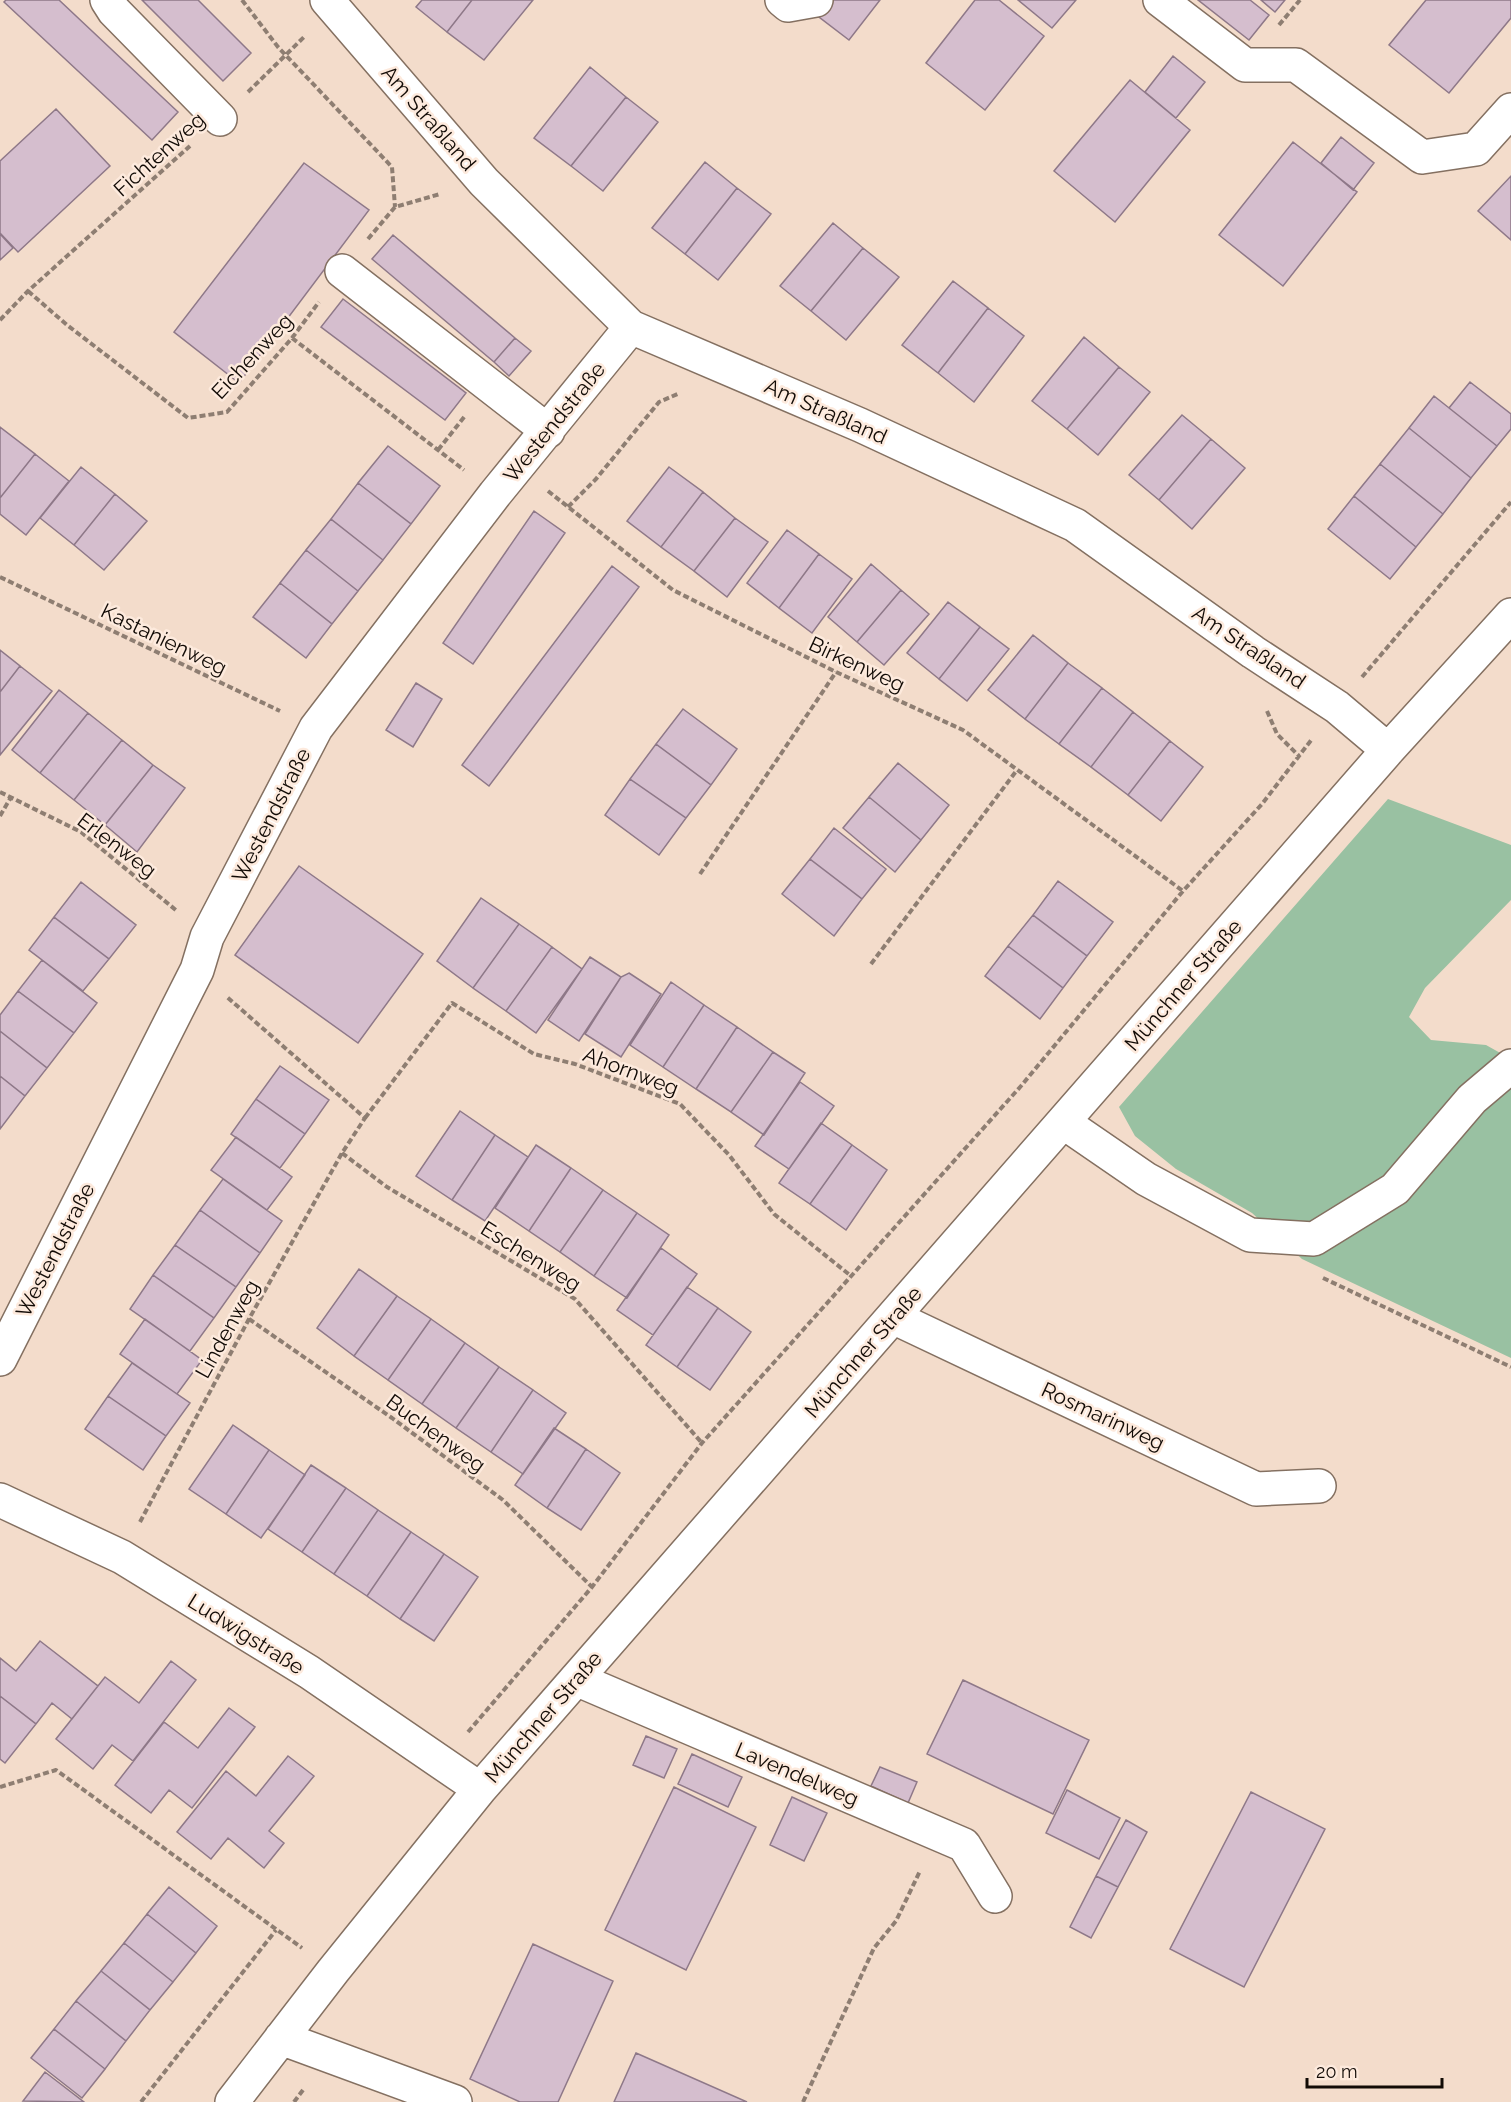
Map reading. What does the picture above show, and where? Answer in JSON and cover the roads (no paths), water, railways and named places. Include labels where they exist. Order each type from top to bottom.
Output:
[{"type":"street","points":[[107,0],[114,10],[220,119]]},
{"type":"street","points":[[782,0],[788,5],[816,0]]},
{"type":"street","points":[[1160,0],[1245,65],[1296,65],[1422,158],[1476,149],[1511,110]]},
{"type":"street","name":"Am Straßland","points":[[330,4],[484,182],[631,327],[860,425],[1075,525],[1253,652],[1337,707],[1388,750]]},
{"type":"street","points":[[342,271],[548,431]]},
{"type":"street","name":"Westendstraße","points":[[0,1359],[197,970],[207,937],[316,728],[495,494],[631,327]]},
{"type":"street","name":"Münchner Straße","points":[[232,2102],[333,1971],[480,1789],[1388,750],[1511,615]]},
{"type":"street","points":[[1063,1122],[1146,1179],[1250,1235],[1314,1239],[1395,1189],[1472,1099],[1511,1066]]},
{"type":"street","name":"Rosmarinweg","points":[[893,1317],[1256,1489],[1318,1486]]},
{"type":"street","name":"Ludwigstraße","points":[[0,1500],[122,1557],[309,1672],[480,1789]]},
{"type":"street","name":"Lavendelweg","points":[[576,1679],[964,1845],[995,1896]]},
{"type":"street","points":[[281,2038],[455,2102]]}]
